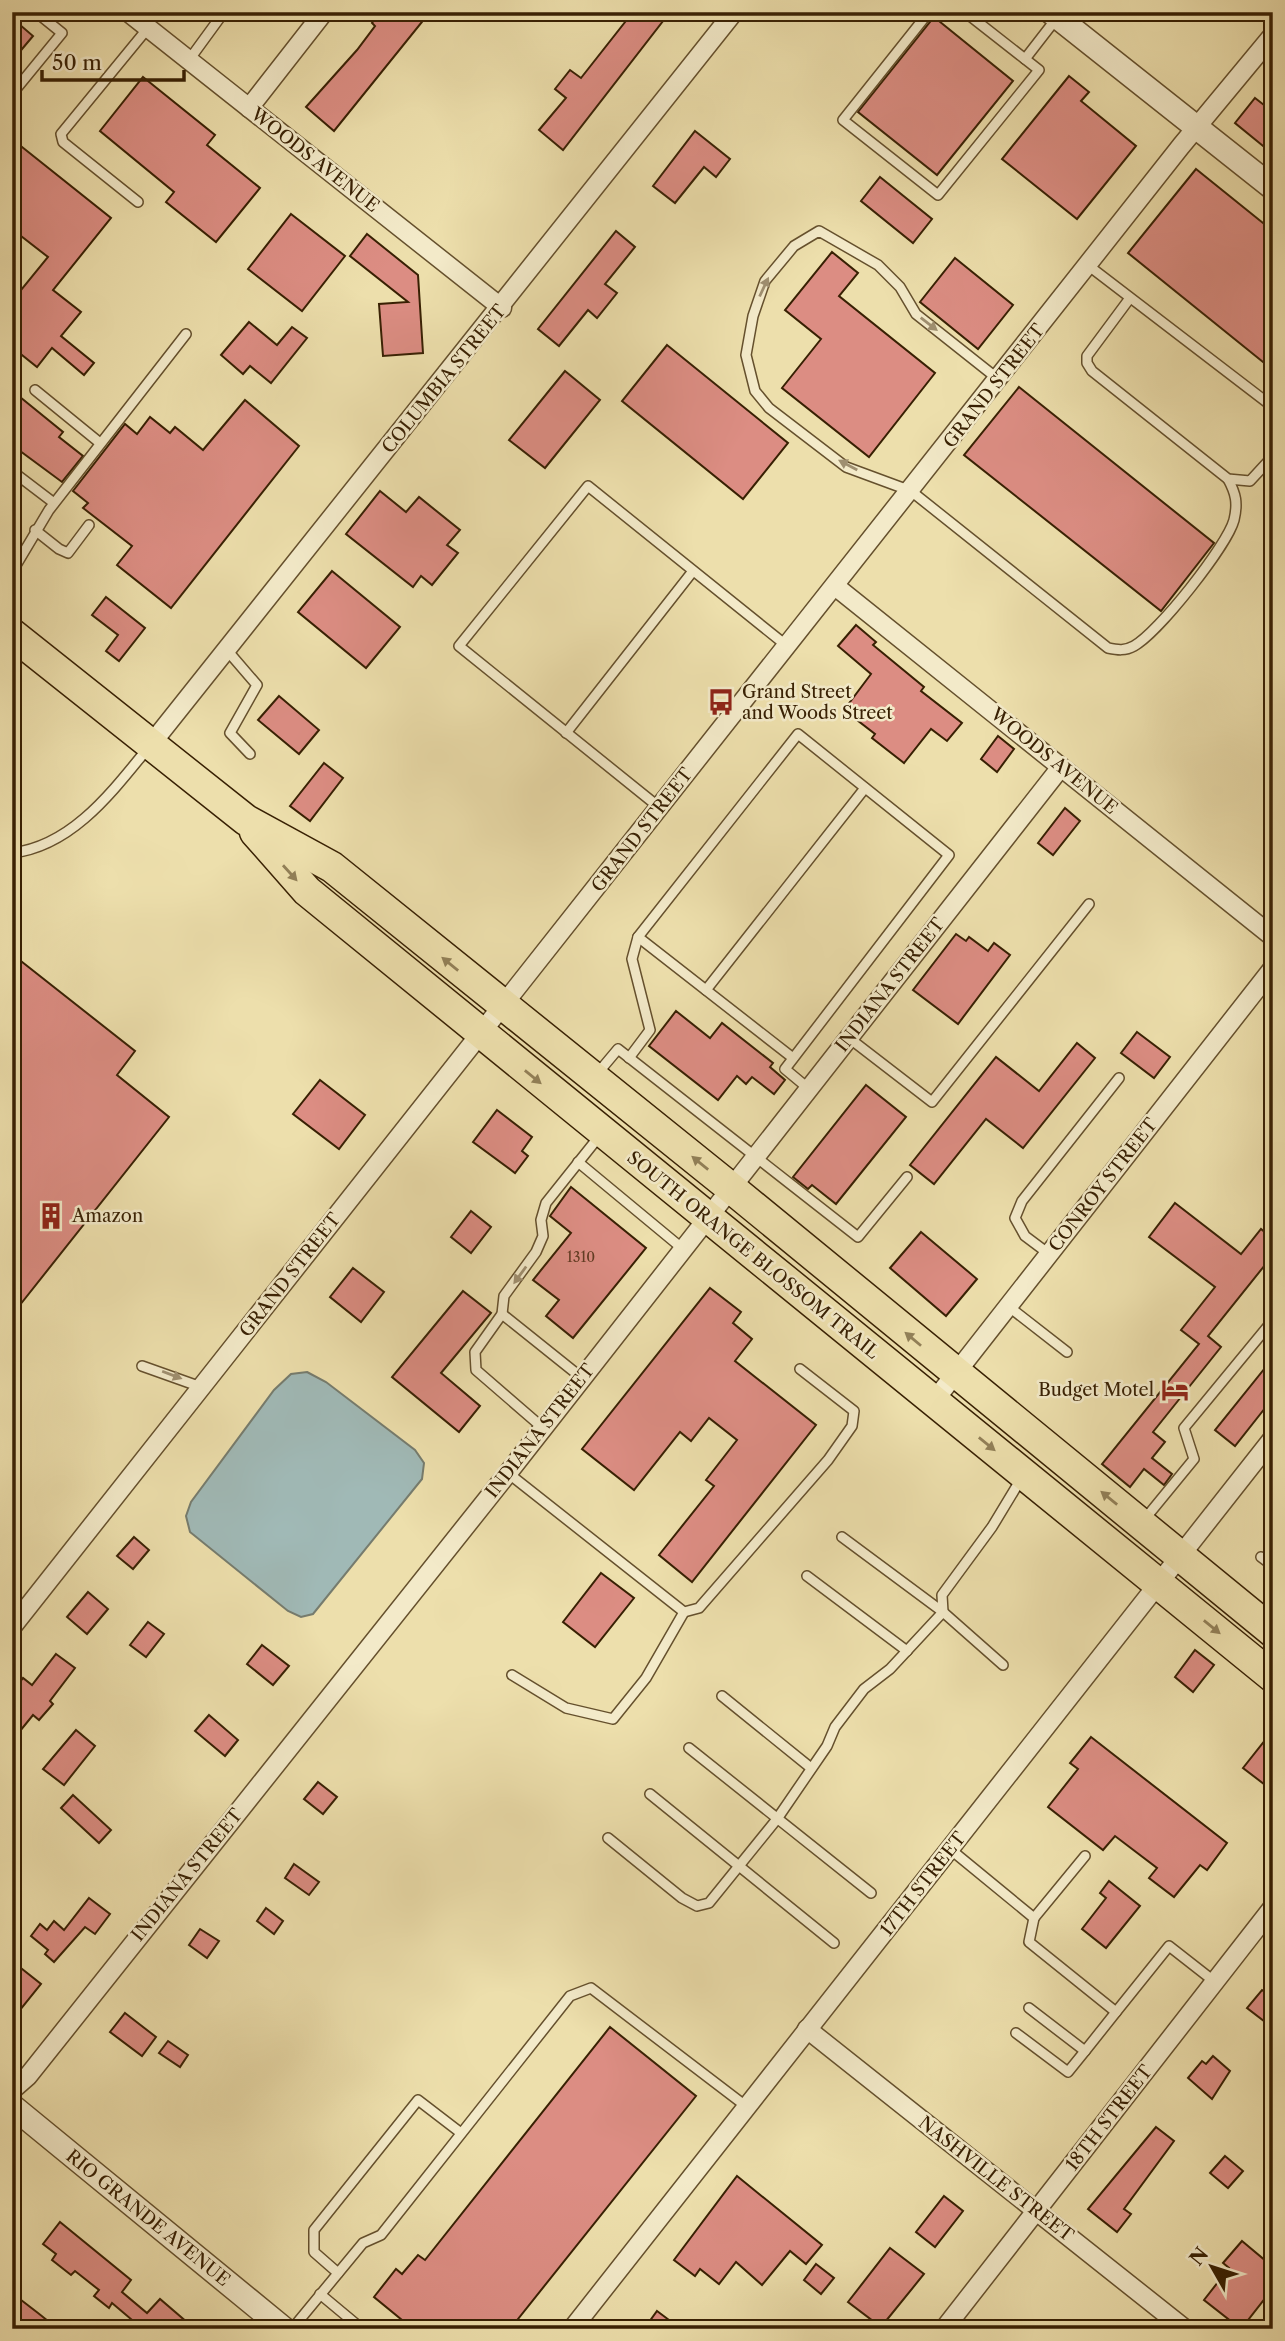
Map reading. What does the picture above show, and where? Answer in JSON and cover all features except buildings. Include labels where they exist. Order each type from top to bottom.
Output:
[{"type":"main road","name":"SOUTH ORANGE BLOSSOM TRAIL","points":[[15,643],[152,743],[246,820],[307,891],[1273,1676]]},
{"type":"main road","name":"SOUTH ORANGE BLOSSOM TRAIL","points":[[246,820],[332,867],[731,1188],[1273,1632]]},
{"type":"street","points":[[249,108],[324,12]]},
{"type":"street","name":"COLUMBIA STREET","points":[[152,743],[502,308],[734,12]]},
{"type":"street","name":"WOODS AVENUE","points":[[133,14],[502,308]]},
{"type":"street","points":[[1054,15],[1273,188]]},
{"type":"street","name":"GRAND STREET","points":[[12,1627],[1089,266],[1195,127],[1273,34]]},
{"type":"street","name":"WOODS AVENUE","points":[[835,586],[1273,937]]},
{"type":"street","name":"INDIANA STREET","points":[[12,2090],[28,2076],[508,1473],[1061,767]]},
{"type":"street","name":"CONROY STREET","points":[[934,1401],[1273,968]]},
{"type":"street","name":"17TH STREET","points":[[572,2329],[1273,1438]]},
{"type":"street","name":"18TH STREET","points":[[944,2329],[1273,1907]]},
{"type":"street","name":"NASHVILLE STREET","points":[[807,2029],[1185,2329]]},
{"type":"street","name":"RIO GRANDE AVENUE","points":[[12,2106],[284,2329]]},
{"type":"lane","points":[[12,94],[62,33],[36,12]]},
{"type":"lane","points":[[189,60],[224,12]]},
{"type":"lane","points":[[929,12],[843,120],[937,195],[1040,70],[965,12]]},
{"type":"lane","points":[[1025,59],[1054,15]]},
{"type":"lane","points":[[138,202],[63,142],[61,134],[148,28]]},
{"type":"lane","points":[[999,379],[916,314],[900,287],[878,265],[819,231],[794,246],[765,281],[753,316],[746,355],[755,391],[769,408],[846,467],[911,491],[1108,648],[1119,651],[1133,647],[1157,630],[1226,539],[1234,521],[1237,496],[1228,479],[1087,363],[1087,356],[1130,298]]},
{"type":"lane","points":[[1089,266],[1273,407]]},
{"type":"lane","points":[[12,572],[35,530],[54,503],[186,334]]},
{"type":"lane","points":[[35,390],[100,443]]},
{"type":"lane","points":[[1228,479],[1250,481],[1273,456]]},
{"type":"lane","points":[[12,471],[54,503]]},
{"type":"lane","points":[[660,808],[459,646],[588,486],[787,646]]},
{"type":"lane","points":[[35,530],[59,550],[68,553],[89,525]]},
{"type":"lane","points":[[566,733],[693,571]]},
{"type":"lane","points":[[226,649],[257,685],[230,733],[250,754]]},
{"type":"lane","points":[[629,1058],[650,1030],[632,960],[638,937],[798,734],[949,855],[785,1069],[809,1089]]},
{"type":"lane","points":[[12,853],[29,851],[84,820],[152,743]]},
{"type":"lane","points":[[706,990],[865,788]]},
{"type":"lane","points":[[849,1038],[932,1102],[1089,904]]},
{"type":"lane","points":[[638,937],[793,1058]]},
{"type":"lane","points":[[593,1078],[618,1049],[858,1237],[907,1177]]},
{"type":"lane","points":[[1049,1254],[1025,1236],[1015,1218],[1022,1201],[1119,1078]]},
{"type":"lane","points":[[543,1428],[476,1370],[475,1352],[502,1314],[504,1296],[536,1252],[543,1236],[541,1220],[546,1203],[602,1133]]},
{"type":"lane","points":[[578,1162],[683,1249]]},
{"type":"lane","points":[[1008,1306],[1068,1352]]},
{"type":"lane","points":[[502,1314],[582,1378]]},
{"type":"lane","points":[[1141,1524],[1194,1459],[1184,1428],[1273,1320]]},
{"type":"lane","points":[[142,1366],[201,1387]]},
{"type":"lane","points":[[512,1675],[566,1708],[613,1719],[646,1678],[684,1612],[699,1608],[828,1460],[852,1426],[854,1411],[800,1369]]},
{"type":"lane","points":[[508,1473],[684,1612]]},
{"type":"lane","points":[[608,1838],[682,1898],[697,1906],[709,1903],[777,1819],[835,1727],[864,1689],[906,1651],[943,1612],[942,1595],[992,1527],[1024,1474]]},
{"type":"lane","points":[[842,1538],[943,1612],[1003,1664]]},
{"type":"lane","points":[[1261,1557],[1273,1566]]},
{"type":"lane","points":[[807,1576],[906,1651]]},
{"type":"lane","points":[[722,1696],[811,1768]]},
{"type":"lane","points":[[688,1748],[871,1893]]},
{"type":"lane","points":[[650,1794],[834,1943]]},
{"type":"lane","points":[[950,1850],[1034,1917]]},
{"type":"lane","points":[[1085,1856],[1034,1917],[1029,1942],[1116,2012]]},
{"type":"lane","points":[[1017,2033],[1068,2072],[1169,1946],[1215,1982]]},
{"type":"lane","points":[[292,2329],[363,2243],[381,2235],[570,1996],[591,1988],[747,2107]]},
{"type":"lane","points":[[1029,2008],[1085,2051]]},
{"type":"lane","points":[[338,2273],[314,2252],[314,2230],[418,2100],[461,2133]]},
{"type":"lane","points":[[320,2294],[362,2329]]},
{"type":"water","points":[[307,1372],[326,1382],[415,1450],[424,1463],[422,1479],[313,1614],[301,1617],[288,1611],[190,1532],[186,1516],[191,1502],[274,1390],[291,1374]]},
{"type":"place","name":"Grand Street and Woods Street","points":[[721,702]]},
{"type":"place","name":"Amazon","points":[[51,1216]]},
{"type":"place","name":"Budget Motel","points":[[1175,1390]]}]
